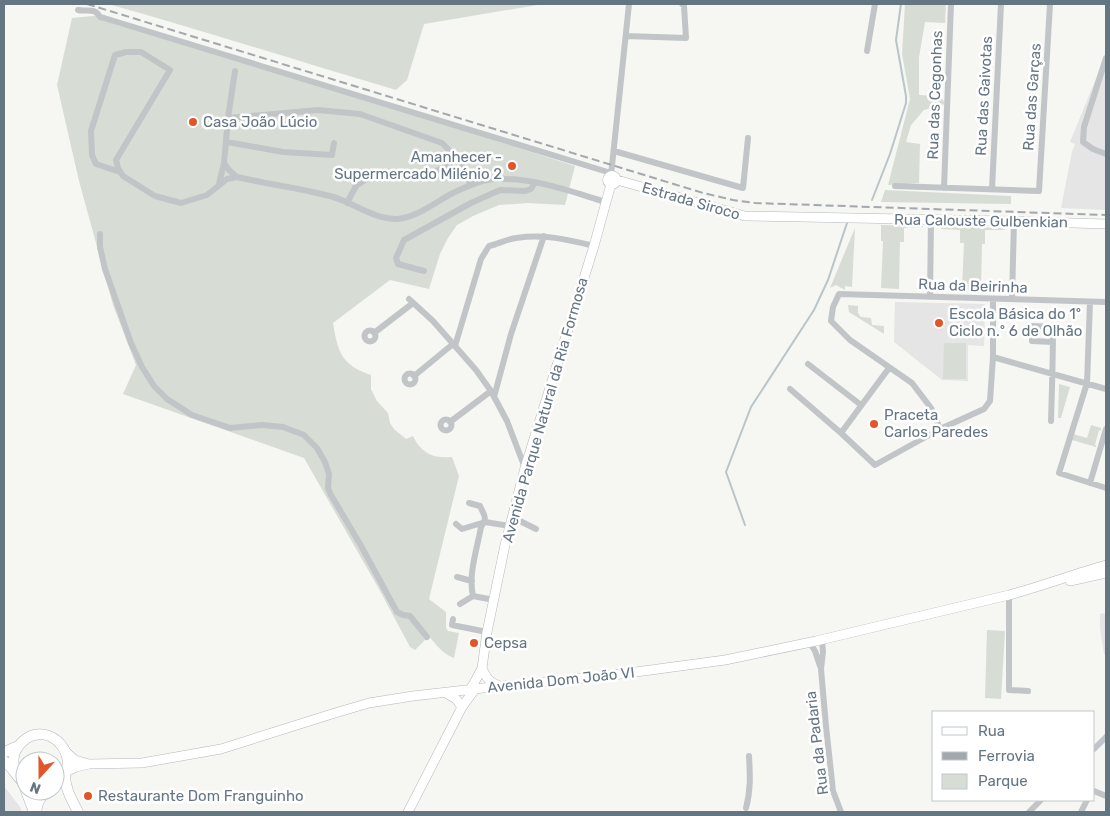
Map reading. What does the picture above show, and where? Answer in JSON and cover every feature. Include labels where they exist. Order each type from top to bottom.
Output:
[{"type":"main road","points":[[4,752],[18,746],[31,736],[48,736],[56,739],[66,752],[68,765],[65,773]]},
{"type":"main road","points":[[16,751],[18,746]]},
{"type":"main road","points":[[15,754],[13,763],[15,771]]},
{"type":"main road","points":[[4,761],[15,771]]},
{"type":"main road","points":[[65,782],[78,812]]},
{"type":"main road","points":[[65,792],[69,794]]},
{"type":"street","points":[[78,10],[92,10],[98,13],[100,17],[612,178],[629,4]]},
{"type":"street","points":[[626,36],[686,38],[684,6],[682,4]]},
{"type":"street","points":[[867,51],[874,4]]},
{"type":"street","name":"Rua das Cegonhas","points":[[944,188],[952,4]]},
{"type":"street","name":"Rua das Gaivotas","points":[[992,189],[1001,4]]},
{"type":"street","name":"Rua das Garças","points":[[992,189],[1039,191],[1050,4]]},
{"type":"street","points":[[120,172],[96,164],[92,155],[91,130],[115,55],[126,52],[140,52],[170,70],[116,160],[123,176],[154,196],[181,203],[207,195],[219,184],[237,177],[331,196],[385,218],[398,219],[410,216],[471,185],[489,179],[512,179],[535,182],[606,202]]},
{"type":"street","points":[[1106,58],[1084,127],[1083,142],[1093,149],[1106,154]]},
{"type":"street","points":[[219,184],[224,164],[235,71]]},
{"type":"street","points":[[228,118],[318,110],[360,114],[442,144],[460,162],[471,185]]},
{"type":"street","points":[[614,151],[743,188],[748,138]]},
{"type":"street","points":[[227,142],[283,152],[332,155],[334,143]]},
{"type":"street","points":[[347,203],[356,186],[368,178],[381,174],[424,177],[445,167],[457,158]]},
{"type":"street","points":[[224,164],[237,177]]},
{"type":"street","name":"Avenida Parque Natural da Ria Formosa","points":[[472,689],[482,674],[487,632],[525,468],[594,246],[612,178]]},
{"type":"street","name":"Estrada Siroco","points":[[612,178],[745,216],[856,218]]},
{"type":"street","points":[[424,272],[398,264],[396,258],[404,240],[500,190],[525,191],[531,189],[535,182]]},
{"type":"street","points":[[895,186],[992,189]]},
{"type":"street","name":"Rua Calouste Gulbenkian","points":[[856,218],[1106,224]]},
{"type":"street","points":[[930,297],[932,220]]},
{"type":"street","points":[[1012,299],[1014,221]]},
{"type":"street","points":[[100,234],[100,247],[105,269],[131,343],[142,367],[154,386],[167,399],[192,415],[230,428],[262,425],[283,427],[304,435],[317,448],[325,462],[329,474],[328,488],[331,495],[397,612],[410,616],[427,638]]},
{"type":"street","points":[[450,422],[493,394],[544,236]]},
{"type":"street","points":[[414,376],[454,345],[481,259],[489,246],[514,238],[544,236],[594,246]]},
{"type":"street","name":"Rua da Beirinha","points":[[889,368],[850,340],[831,321],[832,307],[839,294],[1106,302]]},
{"type":"street","points":[[790,390],[875,465],[940,428],[984,409],[990,401],[993,299]]},
{"type":"street","points":[[374,333],[411,301],[433,321],[476,370],[493,394],[507,421],[525,468]]},
{"type":"street","points":[[1090,302],[1087,383],[1059,473],[1106,488]]},
{"type":"street","points":[[1051,421],[1053,342]]},
{"type":"street","points":[[992,357],[1106,390]]},
{"type":"street","points":[[808,364],[862,405]]},
{"type":"street","points":[[841,433],[889,368],[912,383],[931,408],[940,428]]},
{"type":"street","points":[[484,381],[490,383],[500,377]]},
{"type":"street","points":[[1090,483],[1106,429]]},
{"type":"street","points":[[469,503],[480,506],[486,518],[481,527],[471,586],[473,596]]},
{"type":"street","points":[[456,524],[462,529],[485,522],[511,522],[536,529]]},
{"type":"street","name":"Avenida Dom João VI","points":[[65,773],[70,769],[89,764],[142,763],[221,749],[369,703],[413,696],[606,676],[725,660],[810,643],[1009,595],[1074,574],[1106,566]]},
{"type":"street","name":"Avenida Dom João VI","points":[[1034,588],[1106,573]]},
{"type":"street","points":[[457,577],[472,581]]},
{"type":"street","points":[[1009,595],[1009,690],[1028,691]]},
{"type":"street","points":[[460,604],[473,596],[494,600]]},
{"type":"street","points":[[453,618],[452,625],[487,632]]},
{"type":"street","points":[[821,669],[822,640]]},
{"type":"street","points":[[810,643],[821,669]]},
{"type":"street","name":"Rua da Padaria","points":[[821,669],[833,791],[841,812]]},
{"type":"street","points":[[408,812],[462,704],[482,674],[491,682],[501,686]]},
{"type":"street","points":[[446,693],[462,704]]},
{"type":"street","points":[[1095,747],[1106,737]]},
{"type":"street","name":"Avenida Dom João VI","points":[[66,752],[75,760],[89,764]]},
{"type":"street","points":[[749,756],[751,779],[745,808],[752,812]]},
{"type":"street","points":[[1029,812],[1040,801]]},
{"type":"shaded area","points":[[1106,54],[1106,210],[1061,208],[1075,144],[1070,142]]},
{"type":"shaded area","name":"Escola Básica do 1º Ciclo n.º 6 de Olhão","points":[[895,302],[985,304],[984,346],[968,345],[968,381],[942,380],[894,342]]},
{"type":"shaded area","points":[[1106,613],[1106,655],[1104,654],[1100,628],[1100,614]]},
{"type":"shaded area","points":[[4,786],[22,812],[4,812]]},
{"type":"green space","points":[[108,4],[543,4],[424,24],[407,80],[396,90]]},
{"type":"green space","points":[[905,4],[946,4],[945,23],[925,22],[919,57],[919,95],[941,96],[945,104],[924,110],[911,125],[906,142],[920,144],[919,183],[888,185],[910,99],[902,54]]},
{"type":"green space","points":[[103,15],[575,166],[565,205],[528,203],[499,205],[473,216],[457,225],[448,238],[440,254],[429,289],[390,280],[333,323],[339,350],[353,367],[371,375],[371,389],[377,401],[388,413],[390,423],[394,429],[406,439],[413,436],[420,447],[428,454],[439,457],[452,457],[459,476],[429,599],[446,612],[446,628],[448,631],[459,633],[454,658],[443,652],[429,636],[415,650],[410,647],[304,458],[123,394],[136,365],[113,305],[79,181],[57,85],[72,18]]},
{"type":"green space","points":[[885,190],[1011,196],[1011,204],[881,202]]},
{"type":"green space","points":[[881,225],[923,226],[904,228],[904,242],[900,242],[899,289],[881,288],[883,241],[881,241]]},
{"type":"green space","points":[[941,226],[1005,228],[1005,230],[985,230],[985,244],[982,244],[981,291],[962,290],[964,243],[960,243],[960,230],[941,229]]},
{"type":"green space","points":[[855,228],[852,287],[845,286],[845,290],[836,285],[830,288]]},
{"type":"green space","points":[[848,305],[858,306],[858,313],[861,317],[871,318],[872,325],[884,326],[884,334],[849,312]]},
{"type":"green space","points":[[944,343],[966,343],[966,379],[943,379]]},
{"type":"green space","points":[[1059,384],[1070,387],[1061,418],[1058,418]]},
{"type":"green space","points":[[1091,425],[1101,428],[1096,447],[1072,440],[1073,434],[1087,438]]},
{"type":"green space","points":[[987,630],[1005,631],[1001,699],[985,698]]},
{"type":"waterway","points":[[872,200],[890,154],[906,103],[896,40],[901,4]]},
{"type":"waterway","points":[[745,525],[726,472],[751,407],[814,310],[828,280],[847,223]]},
{"type":"railway","points":[[87,4],[703,193],[733,200],[755,203],[1106,215]]},
{"type":"place","name":"Casa João Lúcio","points":[[193,122]]},
{"type":"place","name":"Amanhecer - Supermercado Milénio 2","points":[[512,166]]},
{"type":"place","name":"Escola Básica do 1º Ciclo n.º 6 de Olhão","points":[[939,323]]},
{"type":"place","name":"Praceta Carlos Paredes","points":[[874,424]]},
{"type":"place","name":"Cepsa","points":[[474,643]]},
{"type":"place","name":"Restaurante Dom Franguinho","points":[[88,796]]}]
